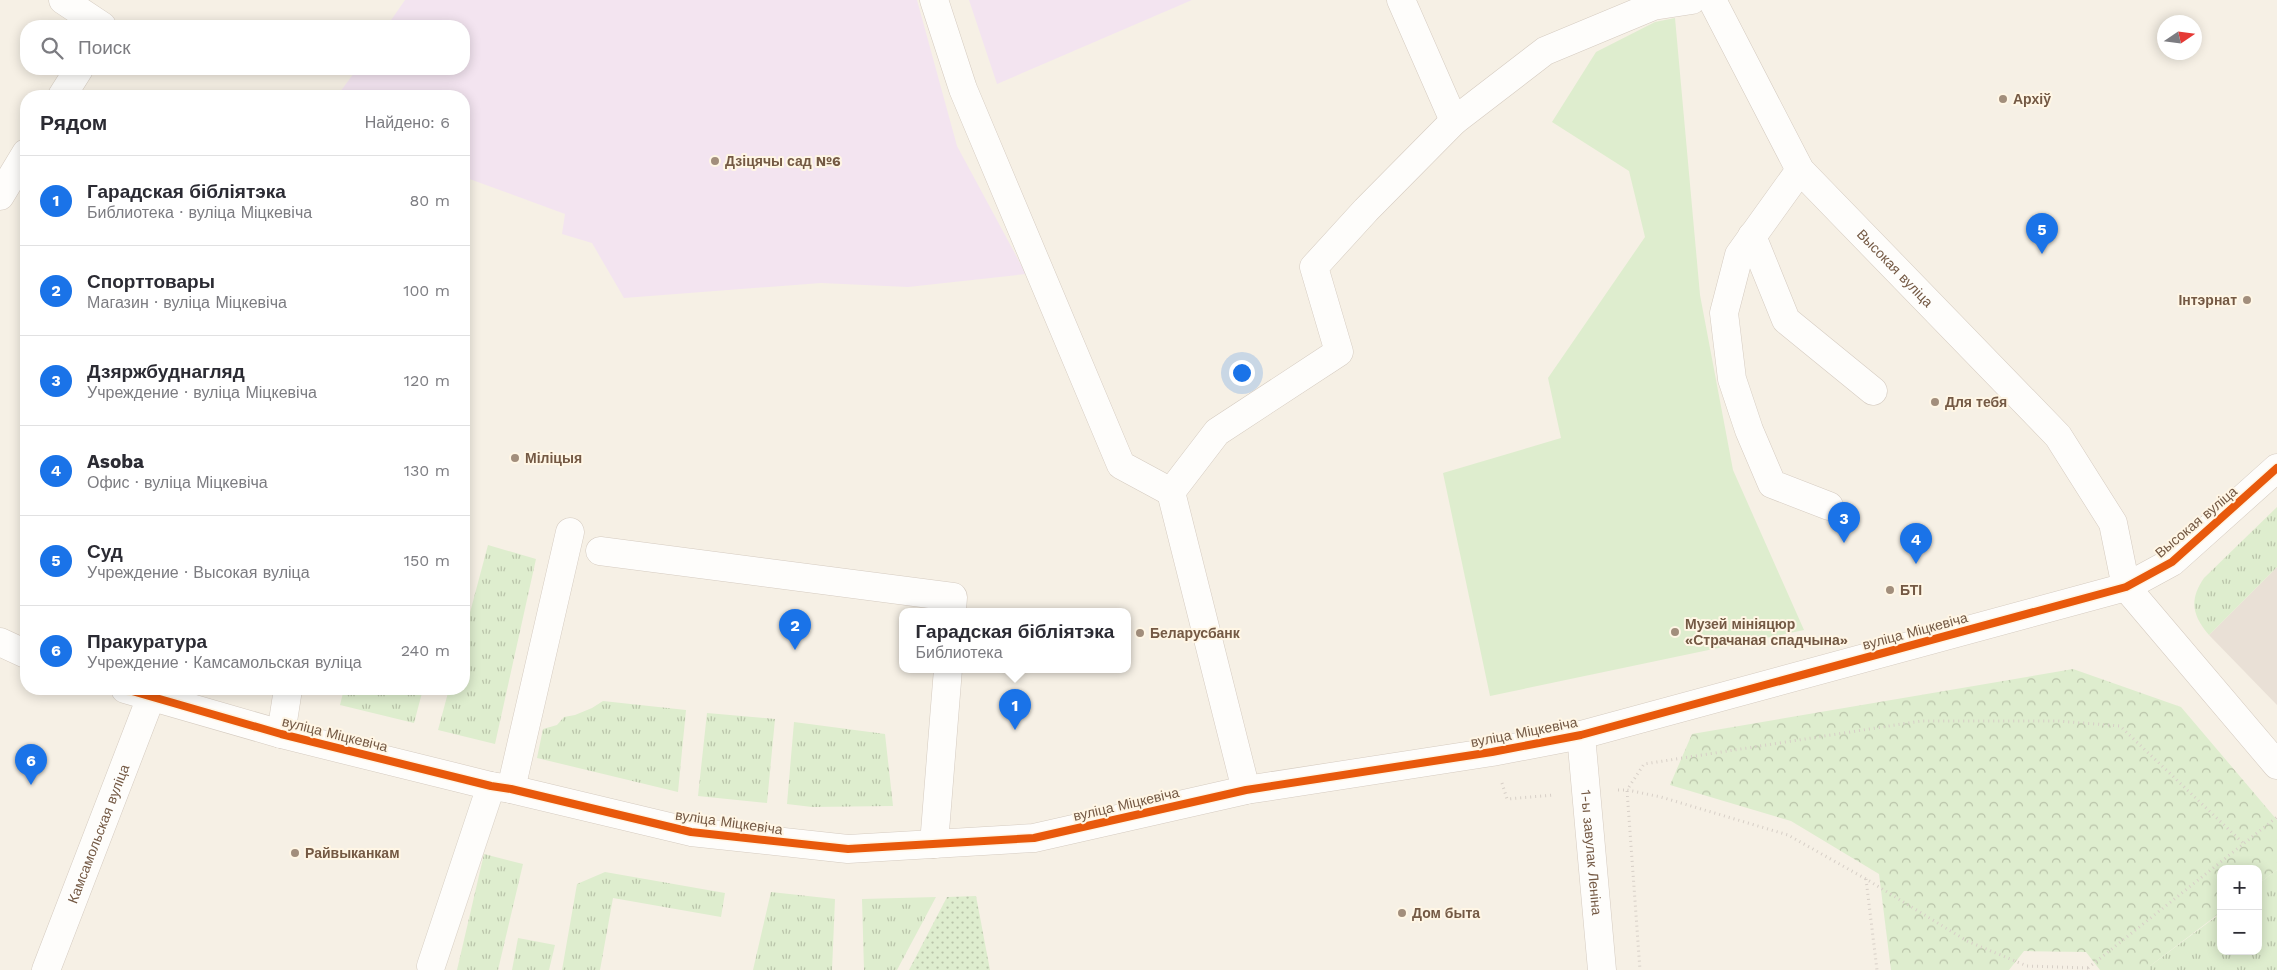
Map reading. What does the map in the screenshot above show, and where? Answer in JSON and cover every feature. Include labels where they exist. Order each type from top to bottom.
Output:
[{"type":"street","points":[[64,0],[93,20]]},
{"type":"street","points":[[934,0],[963,89],[1121,465],[1171,492],[1246,790]]},
{"type":"street","points":[[1401,0],[1454,121]]},
{"type":"street","points":[[1171,492],[1217,432],[1339,352],[1314,266],[1454,121],[1545,51],[1652,6],[1692,0]]},
{"type":"street","name":"Высокая вуліца","points":[[1712,0],[1800,170],[2058,436],[2113,522],[2126,587],[2172,562],[2277,468]]},
{"type":"street","points":[[66,90],[75,75]]},
{"type":"street","points":[[0,196],[20,163]]},
{"type":"street","points":[[1800,170],[1739,255],[1724,313],[1732,379],[1749,430],[1772,484],[1829,506]]},
{"type":"street","points":[[1752,236],[1786,320],[1873,391]]},
{"type":"street","points":[[431,966],[501,788],[570,532]]},
{"type":"street","points":[[600,551],[953,597],[952,608]]},
{"type":"street","points":[[2126,587],[2277,765]]},
{"type":"street","name":"вуліца Міцкевіча","points":[[144,695],[281,734],[691,832],[848,849],[1034,838],[1246,790],[1492,752],[1581,735],[2126,587]]},
{"type":"street","points":[[0,642],[20,651]]},
{"type":"street","points":[[934,844],[948,673]]},
{"type":"street","points":[[281,734],[287,695]]},
{"type":"street","name":"Камсамольская вуліца","points":[[46,970],[150,697]]},
{"type":"street","name":"1-ы завулак Леніна","points":[[1581,735],[1602,970]]},
{"type":"path","points":[[1640,970],[1627,790],[1644,764],[1921,721],[2058,721],[2120,726],[2244,843]]},
{"type":"path","points":[[1492,752],[1507,799],[1627,790],[1661,797],[1788,835],[1866,879],[1967,941],[2027,966],[2089,969],[2277,817]]},
{"type":"path","points":[[1866,879],[1877,970]]},
{"type":"path","points":[[2024,970],[2027,966]]},
{"type":"shaded area","name":"Дзіцячы сад №6","points":[[405,0],[917,0],[957,146],[1026,274],[908,287],[821,283],[624,298],[592,243],[562,234],[565,214],[470,179],[470,90],[341,90],[353,75],[470,75],[470,20],[391,20]]},
{"type":"shaded area","points":[[969,0],[1192,0],[997,84]]},
{"type":"shaded area","points":[[2277,567],[2277,705],[2209,635]]},
{"type":"green space","points":[[1675,18],[1700,295],[1733,470],[1804,630],[1490,696],[1443,473],[1561,438],[1548,378],[1645,237],[1629,171],[1552,122],[1596,52],[1655,22]]},
{"type":"green space","points":[[2277,507],[2277,567],[2209,635],[2199,621],[2194,607],[2199,586],[2204,578]]},
{"type":"green space","points":[[488,545],[536,559],[495,744],[438,730],[447,695],[470,695],[470,612]]},
{"type":"green space","points":[[2073,669],[2181,707],[2277,820],[2277,870],[2262,881],[2262,865],[2217,865],[2217,915],[2150,966],[2150,970],[2100,970],[2086,952],[2024,951],[2009,970],[1891,970],[1879,874],[1791,821],[1670,785],[1692,734]]},
{"type":"green space","points":[[342,695],[421,695],[414,723],[340,705]]},
{"type":"green space","points":[[603,701],[686,710],[678,792],[537,758],[543,729],[557,725],[564,717],[575,715]]},
{"type":"green space","points":[[707,713],[775,719],[767,803],[698,796]]},
{"type":"green space","points":[[794,722],[885,734],[893,806],[812,807],[787,804]]},
{"type":"green space","points":[[484,854],[523,864],[498,970],[457,970]]},
{"type":"green space","points":[[2277,870],[2277,970],[2150,970],[2150,966],[2217,916],[2217,955],[2262,955],[2262,881]]},
{"type":"green space","points":[[605,872],[725,893],[721,917],[613,898],[600,970],[562,970],[577,884]]},
{"type":"green space","points":[[771,892],[835,899],[832,970],[753,970]]},
{"type":"green space","points":[[976,896],[990,970],[909,970],[947,897]]},
{"type":"green space","points":[[936,897],[897,970],[864,970],[862,899]]},
{"type":"green space","points":[[518,938],[555,945],[549,970],[512,970]]},
{"type":"cycle path","points":[[146,695],[281,734],[491,786],[511,789],[691,832],[848,849],[1034,838],[1246,790],[1492,752],[1581,735],[2126,587],[2172,562],[2277,468]]},
{"type":"place","name":"Архіў","points":[[2003,99]]},
{"type":"place","name":"Дзіцячы сад №6","points":[[715,161]]},
{"type":"place","name":"Суд","points":[[2042,254]]},
{"type":"place","name":"Інтэрнат","points":[[2247,300]]},
{"type":"place","name":"Для тебя","points":[[1935,402]]},
{"type":"place","name":"Міліцыя","points":[[515,458]]},
{"type":"place","name":"Дзяржбуднагляд","points":[[1844,543]]},
{"type":"place","name":"Asoba","points":[[1916,564]]},
{"type":"place","name":"БТІ","points":[[1890,590]]},
{"type":"place","name":"Музей мініяцюр «Страчаная спадчына»","points":[[1675,632]]},
{"type":"place","name":"Беларусбанк","points":[[1140,633]]},
{"type":"place","name":"Спорттовары","points":[[795,650]]},
{"type":"place","name":"Гарадская бібліятэка","points":[[1015,730]]},
{"type":"place","name":"Пракуратура","points":[[31,785]]},
{"type":"place","name":"Райвыканкам","points":[[295,853]]},
{"type":"place","name":"Дом быта","points":[[1402,913]]}]
